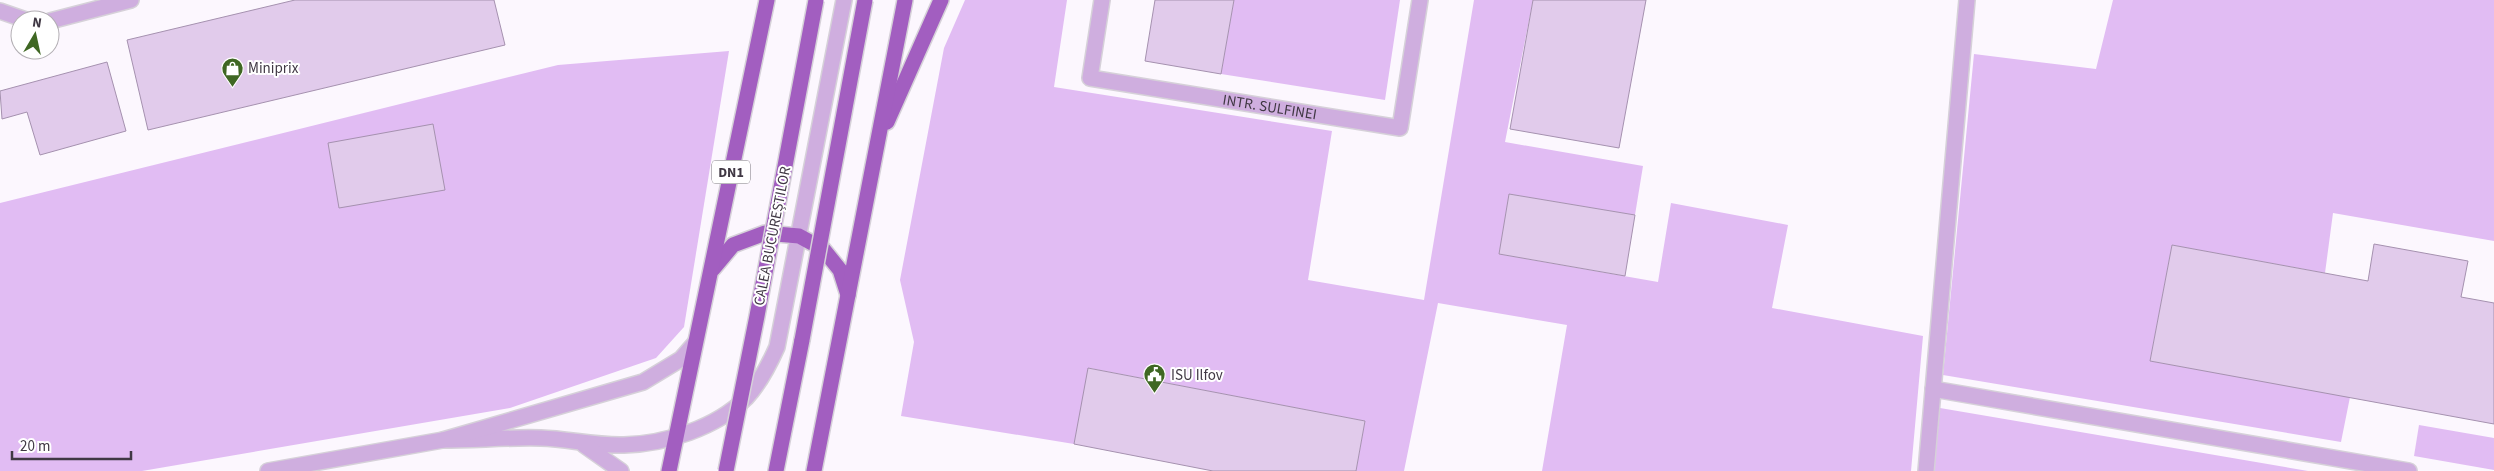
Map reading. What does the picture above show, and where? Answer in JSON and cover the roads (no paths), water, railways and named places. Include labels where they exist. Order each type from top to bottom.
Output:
[{"type":"highway","name":"DN1","points":[[669,471],[767,0]]},
{"type":"highway","name":"CALEA BUCUREȘTILOR","points":[[726,471],[759,307],[816,0]]},
{"type":"highway","points":[[776,471],[865,0]]},
{"type":"highway","points":[[814,471],[905,0]]},
{"type":"highway","points":[[876,146],[941,0]]},
{"type":"highway","points":[[711,271],[733,246],[765,233],[799,236],[823,249],[840,270],[848,296]]},
{"type":"lane","points":[[60,18],[131,0]]},
{"type":"lane","points":[[443,440],[541,438],[583,444],[624,445],[652,443],[676,437],[710,423],[745,399],[764,375],[777,347],[844,0]]},
{"type":"lane","name":"INTR. SULFINEI","points":[[1102,0],[1090,78],[1400,128],[1420,0]]},
{"type":"lane","points":[[1926,471],[1967,0]]},
{"type":"lane","points":[[268,471],[443,440],[643,382],[681,359],[695,343]]},
{"type":"lane","points":[[1933,389],[2409,471]]},
{"type":"lane","points":[[583,444],[621,471]]},
{"type":"place","name":"Miniprix","points":[[232,87]]},
{"type":"place","name":"ISU Ilfov","points":[[1155,394]]}]
